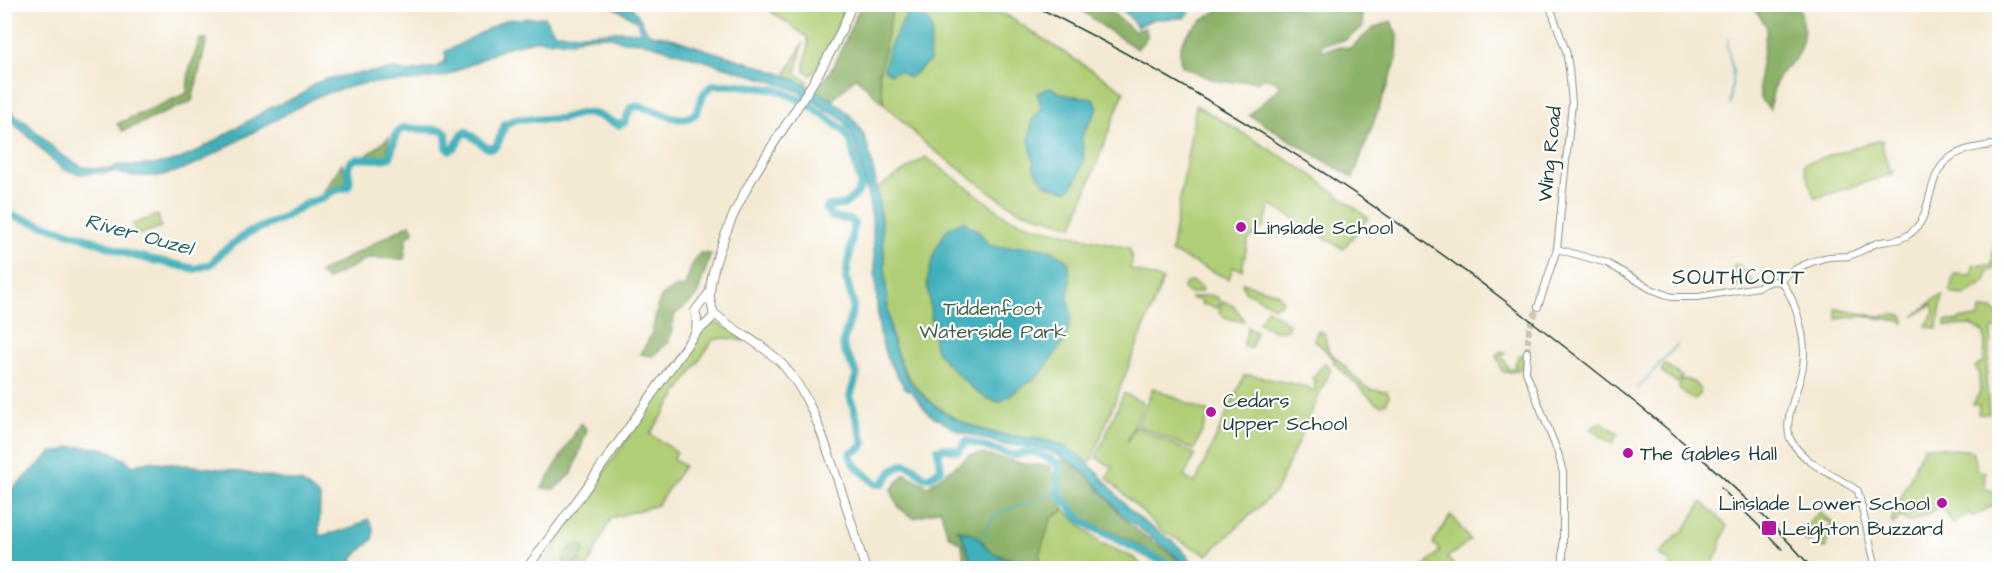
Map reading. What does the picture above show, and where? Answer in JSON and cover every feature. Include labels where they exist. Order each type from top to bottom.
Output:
[{"type":"highway","points":[[526,568],[582,494],[707,314],[710,292],[725,234],[738,202],[758,166],[820,70],[842,30],[852,4]]},
{"type":"main road","points":[[707,314],[722,320],[768,351],[796,380],[820,429],[865,568]]},
{"type":"street","name":"Wing Road","points":[[1538,307],[1557,249],[1572,103],[1566,51],[1549,4]]},
{"type":"street","points":[[1782,282],[1791,272],[1816,260],[1849,256],[1879,243],[1910,234],[1922,221],[1928,206],[1931,185],[1942,165],[1957,153],[2000,144]]},
{"type":"street","points":[[1557,249],[1607,263],[1651,289],[1672,297],[1698,297],[1766,285],[1772,281],[1782,282]]},
{"type":"street","points":[[1782,282],[1788,291],[1798,318],[1803,348],[1801,378],[1788,421],[1788,429],[1792,441],[1813,464],[1861,495],[1876,568]]},
{"type":"street","points":[[1527,352],[1526,372],[1558,453],[1563,473],[1563,568]]},
{"type":"green space","points":[[762,5],[846,5],[828,49],[812,75],[805,71],[807,37]]},
{"type":"green space","points":[[861,5],[893,5],[879,75],[884,104],[856,77],[831,101],[816,91],[834,66]]},
{"type":"green space","points":[[893,5],[983,5],[996,13],[1006,15],[1124,91],[1073,226],[1018,210],[993,194],[927,145],[884,104],[879,75]]},
{"type":"green space","points":[[1075,5],[1103,5],[1134,31],[1146,28],[1147,37],[1137,49]]},
{"type":"green space","points":[[1227,5],[1349,5],[1362,15],[1363,27],[1345,40],[1321,44],[1322,50],[1350,48],[1374,28],[1391,21],[1398,36],[1397,59],[1353,178],[1249,115],[1280,87],[1274,80],[1263,78],[1257,82],[1246,80],[1222,82],[1182,66],[1180,55],[1185,37],[1209,15]]},
{"type":"green space","points":[[1752,5],[1798,5],[1802,18],[1804,32],[1799,52],[1776,81],[1770,109],[1760,99],[1759,77],[1767,27]]},
{"type":"green space","points":[[200,39],[207,39],[192,101],[123,131],[117,124],[187,93],[189,71]]},
{"type":"green space","points":[[803,43],[796,73],[808,81],[806,85],[785,76]]},
{"type":"green space","points":[[1196,105],[1309,173],[1368,218],[1343,249],[1270,204],[1264,227],[1248,240],[1242,270],[1233,267],[1229,279],[1171,252]]},
{"type":"green space","points":[[389,137],[387,157],[365,157]]},
{"type":"green space","points":[[1883,141],[1881,143],[1890,172],[1893,171],[1892,174],[1817,198],[1814,197],[1804,166],[1806,163]]},
{"type":"green space","name":"Tiddenfoot Waterside Park","points":[[926,157],[1007,217],[1036,227],[1130,248],[1132,262],[1130,269],[1163,280],[1091,461],[1085,462],[1072,451],[1054,442],[1002,435],[960,420],[924,396],[901,364],[890,327],[877,188]]},
{"type":"green space","points":[[342,163],[348,183],[323,193]]},
{"type":"green space","points":[[158,215],[161,227],[137,235],[133,224]]},
{"type":"green space","points":[[410,224],[414,232],[407,237],[404,259],[368,258],[327,280],[319,273]]},
{"type":"green space","points":[[1994,243],[1999,243],[1999,266],[1988,271],[1986,281],[1966,295],[1952,294],[1950,291],[1954,274],[1972,275],[1973,265],[1992,265]]},
{"type":"green space","points":[[700,253],[711,254],[696,298],[675,314],[669,342],[652,356],[640,354],[651,335],[659,301],[667,292],[685,286],[692,265]]},
{"type":"green space","points":[[1736,264],[1754,284],[1737,287],[1733,285],[1733,267]]},
{"type":"green space","points":[[1192,281],[1203,289],[1202,291],[1188,293],[1184,289],[1185,284]]},
{"type":"green space","points":[[1242,283],[1277,293],[1283,301],[1275,307],[1245,291]]},
{"type":"green space","points":[[1210,295],[1220,301],[1218,308],[1201,304],[1202,301],[1190,298]]},
{"type":"green space","points":[[1943,295],[1937,329],[1926,326],[1934,313],[1932,304],[1914,317],[1936,298]]},
{"type":"green space","points":[[1222,302],[1235,308],[1244,321],[1237,321],[1219,313]]},
{"type":"green space","points":[[1267,309],[1289,324],[1287,329],[1274,331],[1259,323]]},
{"type":"green space","points":[[1836,309],[1874,316],[1902,315],[1905,320],[1903,323],[1902,321],[1862,316],[1837,319]]},
{"type":"green space","points":[[1980,309],[1993,309],[1999,317],[1999,329],[1992,329],[1986,380],[1989,414],[1978,414],[1979,405],[1973,404],[1980,392],[1979,374],[1975,367],[1983,362],[1984,332],[1971,325],[1945,326],[1945,321],[1979,318]]},
{"type":"green space","points":[[716,323],[728,328],[745,341],[726,338],[713,340],[650,434],[677,452],[673,459],[684,466],[657,505],[611,518],[587,568],[541,568],[582,504],[700,333],[707,326]]},
{"type":"green space","points":[[1248,327],[1256,332],[1250,348],[1243,346]]},
{"type":"green space","points":[[1318,331],[1324,333],[1328,350],[1364,386],[1372,390],[1387,391],[1389,397],[1386,403],[1381,405],[1376,403],[1333,362],[1335,360],[1314,339]]},
{"type":"green space","points":[[1503,351],[1505,353],[1502,356],[1509,370],[1516,367],[1515,364],[1520,355],[1524,355],[1523,367],[1513,372],[1502,371],[1497,356]]},
{"type":"green space","points":[[1325,363],[1331,369],[1276,491],[1207,555],[1162,531],[1107,478],[1113,467],[1096,458],[1124,393],[1143,403],[1127,442],[1135,427],[1195,454],[1184,477],[1195,483],[1244,376],[1251,375],[1307,387],[1312,392],[1316,388],[1314,385],[1316,382],[1312,378]]},
{"type":"green space","points":[[1665,364],[1682,377],[1677,383],[1661,371]]},
{"type":"green space","points":[[1685,379],[1693,382],[1700,389],[1700,394],[1695,399],[1679,388],[1680,381]]},
{"type":"green space","points":[[1153,388],[1210,413],[1194,450],[1137,425]]},
{"type":"green space","points":[[1601,422],[1618,433],[1612,444],[1591,429]]},
{"type":"green space","points":[[581,423],[587,430],[572,474],[554,489],[542,488]]},
{"type":"green space","name":"Linslade Lower School","points":[[1924,446],[1973,451],[1978,471],[1985,472],[1984,488],[1999,493],[1999,502],[1972,517],[1969,513],[1953,524],[1941,506],[1909,523],[1902,517],[1893,524],[1891,521]]},
{"type":"green space","points":[[982,454],[1023,464],[1050,466],[1064,510],[1051,519],[1040,552],[1041,568],[1028,568],[1019,560],[991,552],[980,539],[959,531],[974,568],[965,568],[962,544],[948,535],[940,509],[914,518],[899,508],[891,490],[905,474],[928,486],[970,455]]},
{"type":"green space","points":[[1061,460],[1081,471],[1133,527],[1174,556],[1185,568],[1179,568],[1129,540],[1085,520],[1066,501],[1061,491]]},
{"type":"green space","points":[[1702,502],[1727,526],[1713,563],[1718,568],[1669,568],[1670,562],[1660,554],[1677,535],[1682,533]]},
{"type":"green space","points":[[1064,510],[1099,542],[1135,558],[1143,568],[1041,568],[1040,552],[1051,519]]},
{"type":"green space","points":[[1820,512],[1836,525],[1825,548],[1819,546],[1828,527],[1832,528],[1833,524],[1823,519],[1813,541],[1810,539],[1808,542],[1799,533]]},
{"type":"green space","points":[[1451,515],[1470,540],[1447,558],[1457,568],[1422,568],[1440,551],[1433,543]]},
{"type":"green space","points":[[580,544],[585,551],[580,561],[569,567],[564,565],[567,552]]},
{"type":"water","points":[[610,5],[633,7],[646,30],[651,34],[667,36],[792,78],[836,103],[853,119],[865,138],[874,173],[881,218],[888,316],[895,350],[910,381],[931,403],[961,421],[995,433],[1055,443],[1077,454],[1096,471],[1129,509],[1181,549],[1195,568],[1186,568],[1174,554],[1123,516],[1096,484],[1073,463],[1049,451],[1005,445],[958,431],[929,414],[912,392],[905,388],[887,359],[881,339],[872,217],[853,135],[844,121],[800,92],[774,82],[643,42],[622,41],[609,36],[583,37],[572,42],[536,40],[505,48],[446,76],[410,81],[366,83],[318,96],[200,162],[158,176],[132,176],[114,172],[80,174],[65,170],[5,117],[5,107],[27,123],[61,155],[83,167],[111,169],[117,165],[153,165],[180,159],[196,152],[270,108],[301,95],[314,84],[326,79],[397,69],[407,72],[437,67],[444,61],[446,65],[445,52],[505,20],[544,17],[555,33],[640,32],[638,21]]},
{"type":"water","points":[[1115,5],[1194,5],[1184,18],[1153,19],[1137,27],[1128,15]]},
{"type":"water","points":[[916,9],[925,17],[932,29],[930,61],[909,78],[899,71],[890,74],[884,69],[888,50],[909,10]]},
{"type":"water","points":[[1051,88],[1065,95],[1092,98],[1098,108],[1082,136],[1084,160],[1077,180],[1068,191],[1046,185],[1035,171],[1029,138],[1032,120],[1042,108],[1037,93]]},
{"type":"water","points":[[963,221],[978,231],[991,246],[1042,248],[1060,255],[1069,263],[1068,297],[1071,317],[1066,338],[1040,375],[1000,402],[986,398],[974,389],[950,367],[935,348],[927,282],[934,253],[944,234],[950,227]]},
{"type":"water","points":[[70,447],[104,449],[117,454],[133,466],[148,461],[230,470],[303,483],[320,497],[319,536],[353,528],[368,519],[373,527],[373,539],[352,559],[356,568],[5,568],[5,496],[52,452],[60,452]]},
{"type":"water","points":[[957,530],[971,533],[993,553],[1015,560],[1028,568],[974,568],[961,533]]},
{"type":"waterway","points":[[1728,39],[1727,46],[1733,72],[1730,105]]},
{"type":"waterway","name":"River Ouzel","points":[[4,213],[84,237],[131,255],[195,269],[211,264],[222,252],[248,233],[283,218],[333,191],[348,187],[349,164],[356,159],[390,157],[396,134],[402,128],[443,130],[446,133],[447,147],[450,150],[455,147],[463,133],[467,132],[487,148],[493,148],[497,145],[505,124],[517,119],[560,119],[582,113],[595,114],[619,125],[625,122],[631,107],[647,108],[681,119],[696,113],[704,93],[713,85],[740,85],[778,90],[805,102],[843,129],[851,142],[861,186],[857,194],[844,205],[829,206],[826,210],[832,217],[851,220],[854,223],[846,278],[853,309],[843,342],[844,350],[857,374],[850,396],[864,443],[862,447],[850,454],[853,463],[876,484],[882,484],[894,469],[905,464],[913,467],[924,477],[930,477],[941,469],[938,450],[943,448],[958,451],[967,441],[1012,455],[1026,452],[1039,454],[1058,464],[1058,492],[1078,517],[1092,527],[1176,568]]},
{"type":"waterway","points":[[1637,389],[1677,345]]},
{"type":"waterway","points":[[980,539],[996,514],[1058,492]]},
{"type":"waterway","points":[[1997,550],[2000,547]]},
{"type":"waterway","points":[[1658,554],[1669,562]]},
{"type":"tunnel","points":[[1527,352],[1529,329],[1538,307]]},
{"type":"railway","points":[[1031,4],[1173,80],[1242,121],[1377,208],[1442,254],[1666,427],[1756,509],[1812,568]]},
{"type":"railway","points":[[1721,488],[1782,549]]},
{"type":"place","name":"Linslade School","points":[[1241,227]]},
{"type":"place","name":"Cedars Upper School","points":[[1211,412]]},
{"type":"place","name":"The Gables Hall","points":[[1628,453]]},
{"type":"place","name":"Linslade Lower School","points":[[1942,503]]},
{"type":"place","name":"Leighton Buzzard","points":[[1769,528]]},
{"type":"district","name":"SOUTHCOTT","points":[[1739,277]]}]
